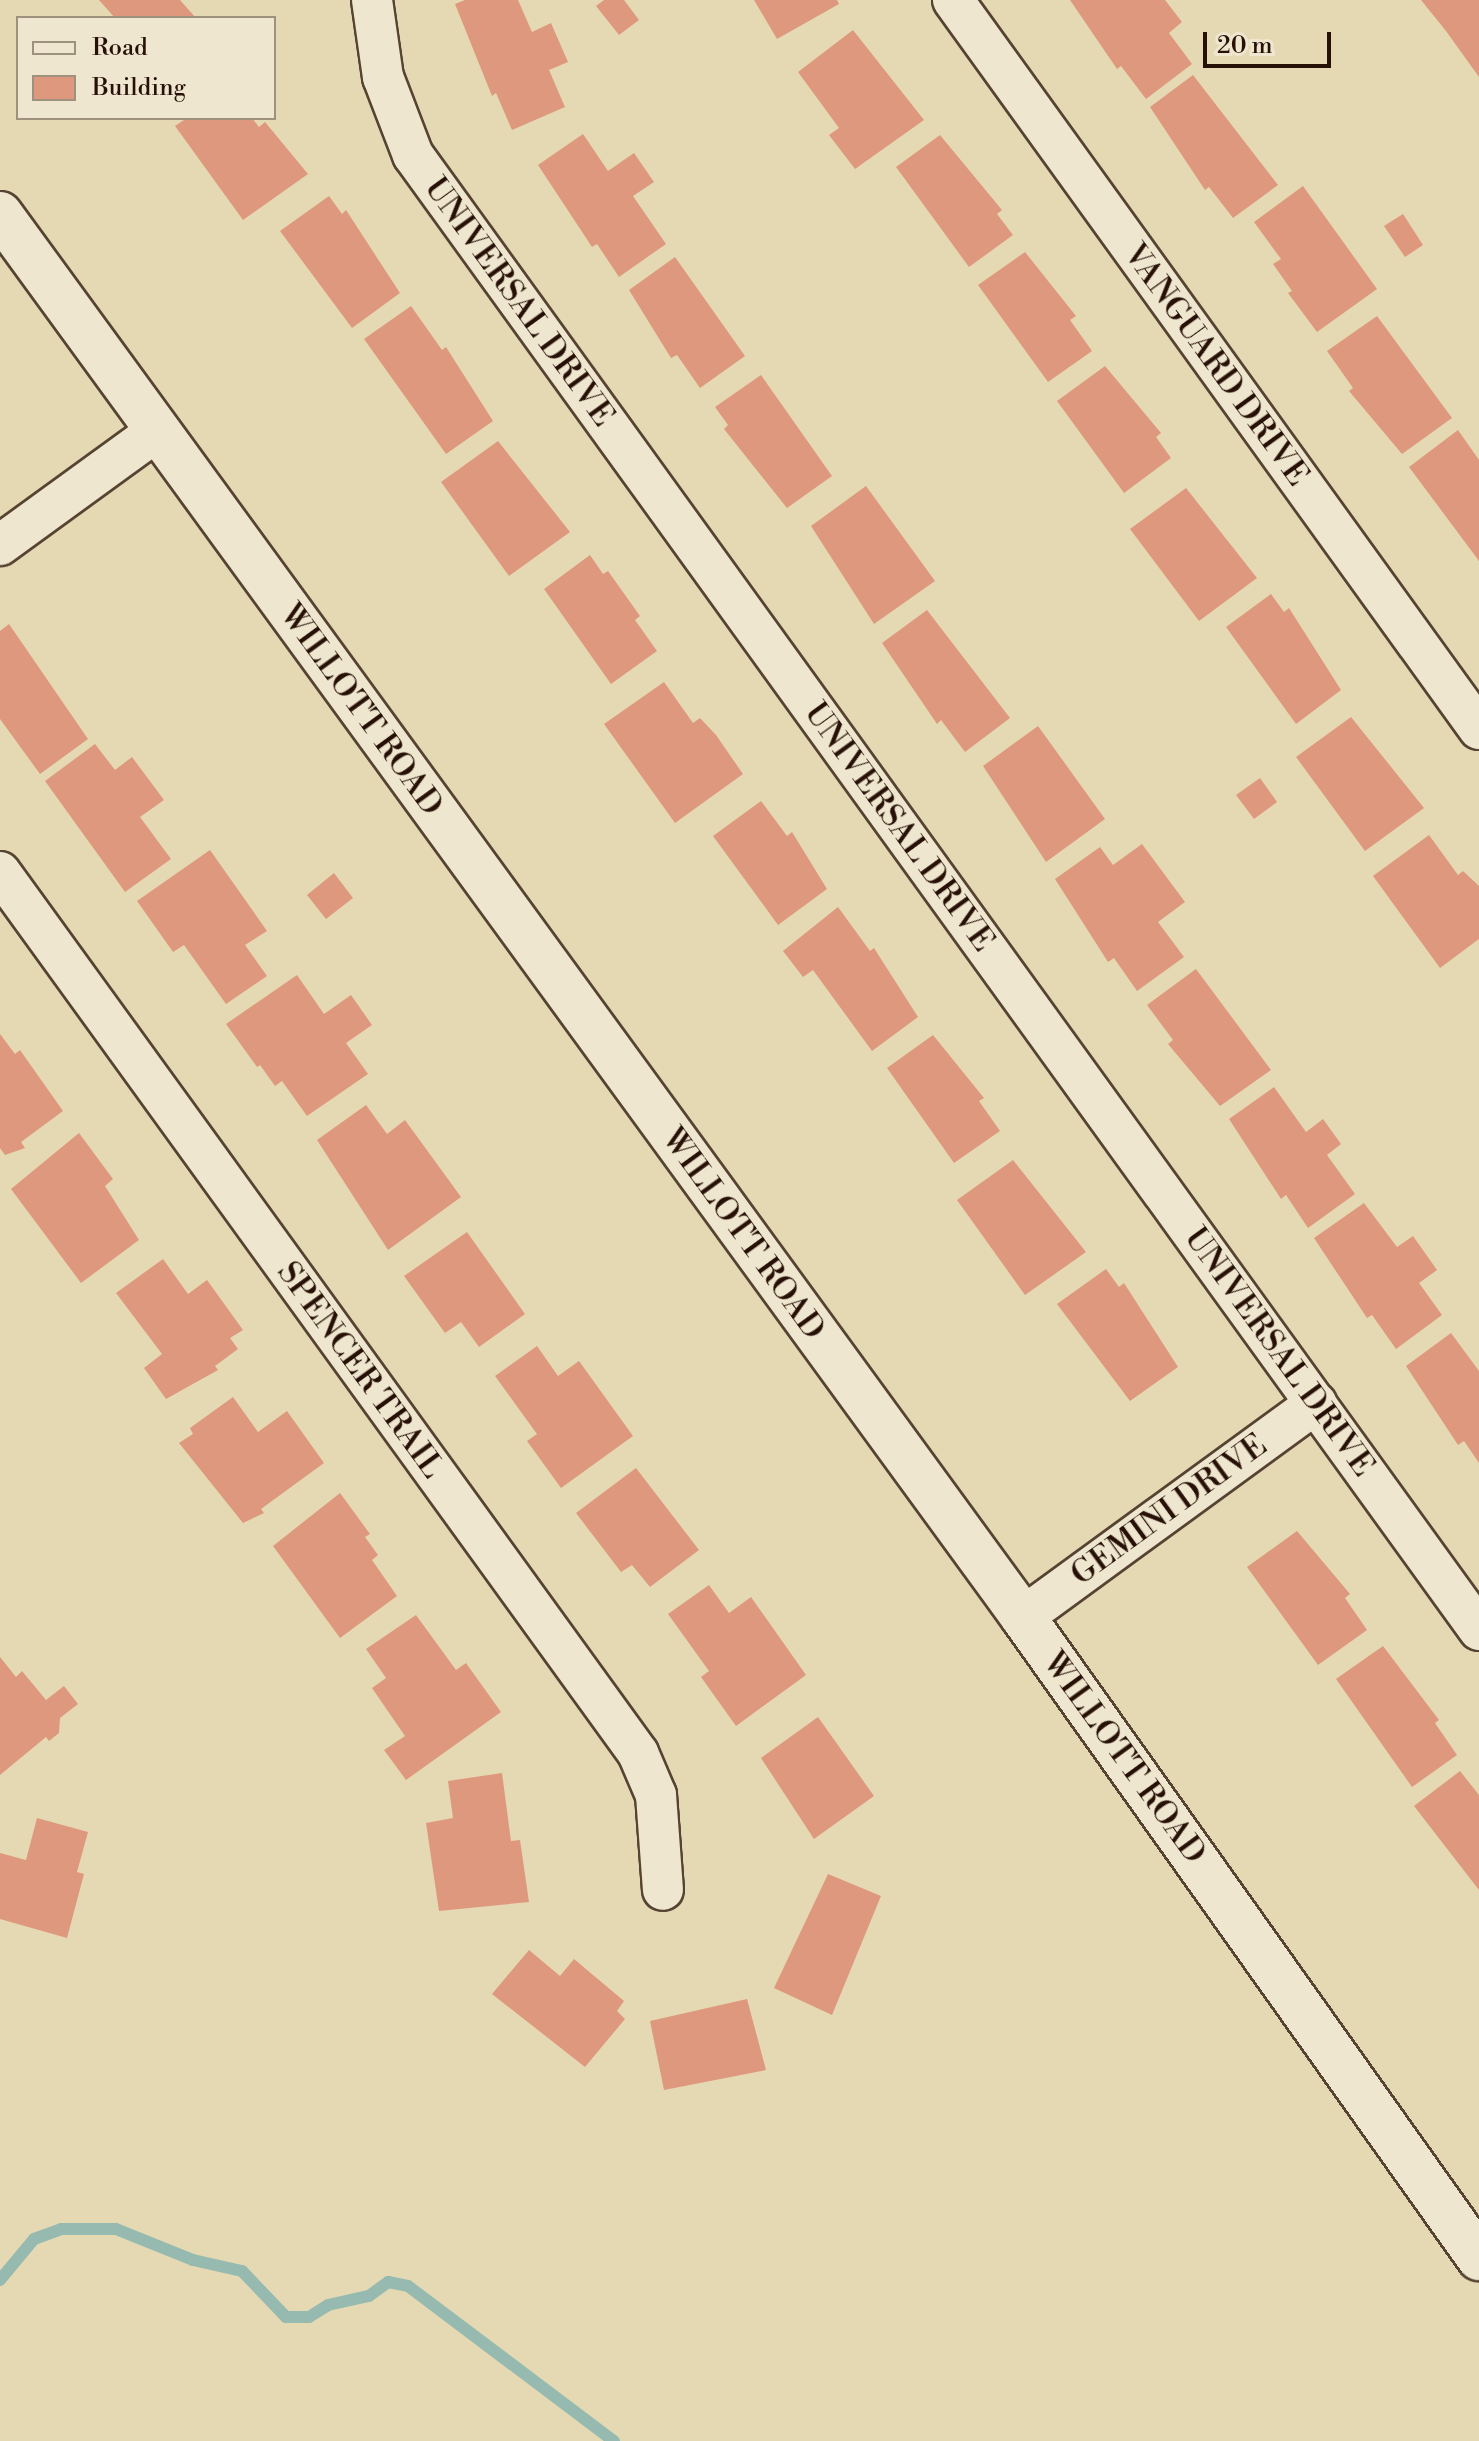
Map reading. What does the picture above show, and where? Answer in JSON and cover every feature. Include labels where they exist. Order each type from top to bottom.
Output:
[{"type":"main road","name":"WILLOTT ROAD","points":[[0,214],[1023,1617],[1479,2258]]},
{"type":"street","name":"UNIVERSAL DRIVE","points":[[372,0],[383,77],[413,155],[1479,1630]]},
{"type":"street","name":"VANGUARD DRIVE","points":[[953,0],[1479,729]]},
{"type":"street","points":[[0,545],[158,430]]},
{"type":"street","name":"SPENCER TRAIL","points":[[0,872],[638,1753],[656,1795],[663,1890]]},
{"type":"street","name":"GEMINI DRIVE","points":[[1023,1617],[1316,1403]]},
{"type":"building","points":[[99,0],[180,0],[194,16],[113,16]]},
{"type":"building","points":[[465,0],[518,0],[532,32],[551,23],[568,62],[549,70],[565,107],[512,130],[496,93],[492,96],[455,4]]},
{"type":"building","points":[[604,0],[624,0],[639,20],[619,35],[596,6]]},
{"type":"building","points":[[754,0],[837,0],[839,4],[777,39]]},
{"type":"building","points":[[1070,0],[1165,0],[1182,22],[1169,33],[1192,64],[1146,99],[1121,66],[1117,69]]},
{"type":"building","points":[[1421,0],[1479,0],[1479,77],[1446,31]]},
{"type":"building","points":[[853,30],[924,120],[855,169],[829,135],[839,128],[798,72]]},
{"type":"building","points":[[1193,75],[1278,185],[1233,218],[1209,187],[1205,190],[1150,107]]},
{"type":"building","points":[[184,120],[254,120],[259,127],[265,122],[308,174],[243,220],[175,126]]},
{"type":"building","points":[[583,134],[608,171],[634,153],[654,182],[633,196],[666,244],[619,277],[597,244],[592,247],[538,165]]},
{"type":"building","points":[[940,135],[1002,210],[997,214],[1013,235],[969,267],[896,167]]},
{"type":"building","points":[[1303,186],[1377,289],[1317,332],[1288,293],[1292,291],[1273,264],[1281,259],[1254,222]]},
{"type":"building","points":[[329,196],[342,214],[346,210],[400,293],[352,328],[280,231]]},
{"type":"building","points":[[1403,214],[1423,245],[1405,257],[1384,226]]},
{"type":"building","points":[[1025,252],[1076,316],[1070,320],[1092,351],[1048,382],[978,285]]},
{"type":"building","points":[[675,257],[745,356],[700,388],[677,355],[671,358],[629,290]]},
{"type":"building","points":[[411,306],[442,350],[446,347],[493,421],[446,454],[364,339]]},
{"type":"building","points":[[1377,316],[1452,418],[1402,454],[1349,391],[1353,388],[1327,351]]},
{"type":"building","points":[[1105,366],[1161,433],[1156,437],[1171,458],[1124,493],[1057,401]]},
{"type":"building","points":[[761,375],[832,476],[787,508],[724,429],[728,425],[715,407]]},
{"type":"building","points":[[1458,430],[1479,460],[1479,561],[1409,467]]},
{"type":"building","points":[[498,441],[570,532],[509,576],[441,482]]},
{"type":"building","points":[[866,486],[935,581],[874,624],[811,526]]},
{"type":"building","points":[[1186,488],[1257,578],[1199,621],[1130,529]]},
{"type":"building","points":[[590,555],[603,574],[608,571],[640,616],[635,620],[657,651],[611,684],[544,589]]},
{"type":"building","points":[[1271,594],[1284,612],[1289,608],[1341,690],[1296,724],[1226,627]]},
{"type":"building","points":[[927,610],[1010,718],[965,752],[941,720],[937,724],[882,643]]},
{"type":"building","points":[[9,624],[88,739],[40,774],[0,719],[0,631]]},
{"type":"building","points":[[664,682],[693,723],[700,718],[716,735],[743,774],[675,823],[604,724]]},
{"type":"building","points":[[1351,717],[1424,808],[1365,851],[1296,757]]},
{"type":"building","points":[[1038,726],[1105,819],[1046,862],[983,766]]},
{"type":"building","points":[[95,744],[115,770],[132,757],[164,800],[140,817],[171,859],[125,892],[45,781]]},
{"type":"building","points":[[1260,778],[1277,802],[1254,819],[1236,795]]},
{"type":"building","points":[[761,801],[787,836],[792,832],[827,889],[778,925],[713,836]]},
{"type":"building","points":[[1429,835],[1458,875],[1463,871],[1479,886],[1479,939],[1440,968],[1373,876]]},
{"type":"building","points":[[1142,844],[1185,902],[1158,922],[1184,957],[1137,991],[1114,958],[1108,962],[1055,879],[1100,847],[1113,865]]},
{"type":"building","points":[[210,850],[267,931],[245,945],[267,976],[226,1004],[184,945],[173,952],[137,901]]},
{"type":"building","points":[[334,873],[353,898],[326,919],[307,895]]},
{"type":"building","points":[[838,907],[870,951],[874,948],[918,1017],[872,1051],[813,970],[803,977],[783,951]]},
{"type":"building","points":[[1196,969],[1271,1070],[1220,1106],[1168,1044],[1173,1040],[1147,1005]]},
{"type":"building","points":[[297,975],[324,1014],[351,995],[372,1025],[346,1043],[368,1074],[307,1116],[282,1081],[275,1086],[260,1065],[257,1067],[226,1024]]},
{"type":"building","points":[[0,1034],[15,1054],[20,1050],[63,1111],[21,1142],[25,1148],[5,1155],[0,1148]]},
{"type":"building","points":[[933,1035],[984,1098],[979,1101],[1000,1131],[954,1163],[887,1068]]},
{"type":"building","points":[[1274,1087],[1306,1132],[1323,1119],[1341,1144],[1327,1155],[1355,1194],[1308,1228],[1286,1195],[1281,1199],[1229,1119]]},
{"type":"building","points":[[366,1105],[387,1134],[405,1120],[461,1197],[388,1250],[317,1140]]},
{"type":"building","points":[[79,1133],[113,1179],[105,1186],[139,1240],[81,1283],[11,1189]]},
{"type":"building","points":[[1013,1160],[1086,1252],[1025,1295],[957,1200]]},
{"type":"building","points":[[1364,1203],[1397,1247],[1413,1236],[1437,1270],[1419,1283],[1442,1315],[1396,1349],[1372,1315],[1367,1318],[1314,1238]]},
{"type":"building","points":[[467,1232],[525,1314],[479,1347],[461,1322],[445,1333],[404,1276]]},
{"type":"building","points":[[163,1259],[188,1294],[207,1280],[243,1330],[230,1338],[238,1349],[215,1366],[218,1370],[166,1399],[144,1368],[162,1354],[116,1293]]},
{"type":"building","points":[[1106,1269],[1119,1287],[1124,1283],[1178,1367],[1130,1401],[1057,1304]]},
{"type":"building","points":[[1451,1333],[1479,1371],[1479,1463],[1464,1441],[1458,1445],[1406,1366]]},
{"type":"building","points":[[537,1346],[558,1376],[579,1361],[633,1436],[561,1488],[527,1441],[537,1434],[495,1376]]},
{"type":"building","points":[[233,1397],[258,1432],[287,1411],[324,1463],[261,1509],[264,1513],[243,1523],[179,1443],[193,1434],[190,1428]]},
{"type":"building","points":[[636,1468],[699,1550],[650,1587],[632,1565],[621,1572],[576,1513]]},
{"type":"building","points":[[340,1493],[370,1534],[365,1537],[378,1555],[372,1560],[397,1596],[340,1638],[273,1546]]},
{"type":"building","points":[[1297,1531],[1350,1594],[1345,1598],[1367,1630],[1318,1665],[1247,1567]]},
{"type":"building","points":[[709,1585],[729,1613],[751,1597],[806,1675],[736,1726],[701,1677],[709,1671],[668,1614]]},
{"type":"building","points":[[416,1615],[456,1670],[466,1663],[501,1712],[406,1780],[384,1750],[405,1736],[372,1688],[386,1678],[366,1649]]},
{"type":"building","points":[[1383,1646],[1439,1720],[1435,1723],[1457,1755],[1412,1787],[1336,1679]]},
{"type":"building","points":[[0,1657],[16,1677],[22,1671],[46,1700],[64,1686],[78,1704],[60,1718],[59,1733],[49,1741],[46,1737],[0,1775]]},
{"type":"building","points":[[818,1717],[874,1796],[814,1839],[761,1758]]},
{"type":"building","points":[[1460,1771],[1479,1795],[1479,1890],[1414,1806]]},
{"type":"building","points":[[502,1773],[511,1841],[520,1840],[529,1902],[439,1911],[426,1823],[453,1818],[448,1781]]},
{"type":"building","points":[[37,1818],[88,1832],[77,1872],[84,1874],[67,1938],[0,1919],[0,1853],[26,1860]]},
{"type":"building","points":[[828,1874],[881,1896],[832,2015],[774,1988]]},
{"type":"building","points":[[529,1950],[560,1976],[574,1959],[624,2001],[617,2011],[625,2019],[585,2067],[492,1994]]},
{"type":"building","points":[[747,1999],[766,2070],[664,2090],[650,2021]]},
{"type":"waterway","points":[[0,2280],[34,2239],[61,2229],[116,2229],[193,2260],[242,2271],[286,2317],[309,2317],[328,2305],[369,2296],[388,2282],[408,2286],[614,2441]]}]
